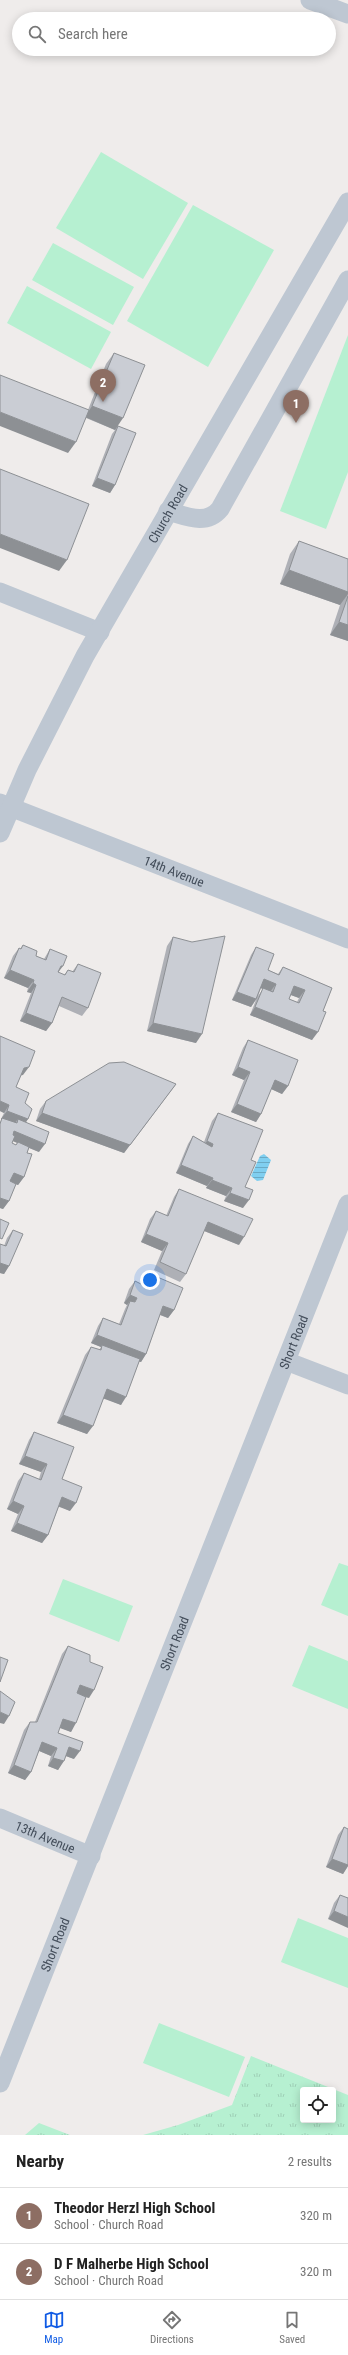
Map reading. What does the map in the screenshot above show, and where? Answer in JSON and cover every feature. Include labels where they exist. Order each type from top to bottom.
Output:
[{"type":"street","points":[[314,1],[348,14]]},
{"type":"street","name":"Church Road","points":[[0,833],[5,805],[85,656],[168,510],[348,202]]},
{"type":"street","points":[[168,510],[204,519],[210,518],[220,509],[348,280]]},
{"type":"street","points":[[0,592],[100,632]]},
{"type":"street","name":"14th Avenue","points":[[5,805],[348,939]]},
{"type":"street","name":"Short Road","points":[[0,2083],[348,1204]]},
{"type":"street","points":[[286,1361],[348,1386]]},
{"type":"street","name":"13th Avenue","points":[[0,1818],[91,1856]]},
{"type":"green space","points":[[101,152],[188,203],[143,279],[56,228]]},
{"type":"green space","points":[[193,205],[274,250],[208,367],[127,321]]},
{"type":"green space","points":[[53,243],[134,287],[113,325],[32,280]]},
{"type":"green space","points":[[27,286],[111,332],[91,369],[7,323]]},
{"type":"green space","points":[[348,335],[348,472],[326,529],[280,511]]},
{"type":"green space","points":[[339,1563],[348,1566],[348,1616],[321,1605]]},
{"type":"green space","points":[[63,1579],[133,1606],[119,1642],[49,1614]]},
{"type":"green space","points":[[309,1645],[348,1661],[348,1709],[292,1686]]},
{"type":"green space","points":[[298,1918],[348,1938],[348,1988],[281,1962]]},
{"type":"green space","points":[[159,2023],[245,2057],[229,2097],[143,2063]]},
{"type":"green space","points":[[251,2056],[328,2087],[300,2087],[300,2123],[336,2123],[336,2090],[348,2095],[348,2135],[143,2135],[178,2125],[232,2105]]},
{"type":"green space","points":[[39,2123],[70,2135],[25,2135]]},
{"type":"water","points":[[264,1154],[271,1160],[263,1180],[257,1181],[251,1176],[260,1156]]},
{"type":"building","points":[[114,353],[145,365],[123,418],[92,406]]},
{"type":"building","points":[[0,375],[89,410],[76,442],[0,412]]},
{"type":"building","points":[[118,426],[136,433],[115,485],[97,478]]},
{"type":"building","points":[[0,469],[89,504],[67,560],[0,534]]},
{"type":"building","points":[[299,541],[348,559],[348,592],[289,570]]},
{"type":"building","points":[[348,596],[348,625],[339,622]]},
{"type":"building","points":[[225,936],[202,1034],[153,1023],[173,937],[192,942]]},
{"type":"building","points":[[23,945],[37,951],[36,956],[46,960],[50,949],[67,956],[63,966],[61,966],[58,972],[65,975],[68,970],[74,972],[78,964],[101,973],[88,1008],[62,997],[52,1023],[26,1013],[36,985],[33,983],[34,980],[10,970],[19,948],[21,949]]},
{"type":"building","points":[[256,947],[274,954],[268,970],[279,975],[283,967],[332,988],[323,1011],[326,1012],[318,1032],[255,1007],[263,988],[273,992],[276,984],[264,979],[256,999],[237,992]],"holes":[[[294,986],[305,990],[299,1003],[289,999]]]},
{"type":"building","points":[[0,1036],[35,1051],[29,1067],[24,1068],[16,1087],[29,1093],[25,1103],[32,1109],[28,1119],[7,1111],[9,1105],[0,1101]]},
{"type":"building","points":[[248,1040],[298,1060],[288,1086],[275,1080],[261,1114],[237,1104],[250,1072],[238,1067]]},
{"type":"building","points":[[124,1062],[176,1084],[130,1145],[42,1113],[46,1101],[109,1063]]},
{"type":"building","points":[[218,1113],[263,1130],[251,1160],[256,1162],[245,1187],[253,1190],[249,1200],[230,1193],[232,1188],[212,1180],[213,1178],[181,1165],[193,1136],[212,1147],[213,1144],[207,1141]]},
{"type":"building","points":[[2,1118],[17,1123],[18,1119],[49,1132],[45,1144],[14,1131],[13,1135],[15,1136],[12,1143],[16,1145],[18,1142],[29,1147],[27,1153],[32,1154],[24,1177],[14,1173],[10,1181],[16,1184],[9,1201],[0,1198],[0,1124]]},
{"type":"building","points":[[179,1189],[253,1219],[244,1237],[208,1222],[186,1274],[160,1262],[168,1243],[146,1234],[156,1211],[168,1216]]},
{"type":"building","points":[[0,1219],[9,1223],[2,1239],[0,1238]]},
{"type":"building","points":[[13,1230],[23,1234],[9,1266],[0,1263],[0,1244],[6,1246]]},
{"type":"building","points":[[148,1273],[183,1288],[174,1310],[163,1306],[146,1354],[97,1335],[103,1318],[121,1325],[130,1301],[135,1302],[137,1298],[130,1295],[135,1281],[143,1285]]},
{"type":"building","points":[[102,1345],[140,1359],[126,1397],[107,1389],[93,1426],[63,1415],[91,1347],[101,1350]]},
{"type":"building","points":[[34,1432],[74,1447],[62,1479],[82,1487],[76,1503],[62,1497],[48,1535],[17,1523],[24,1506],[13,1501],[24,1473],[41,1480],[47,1464],[25,1456]]},
{"type":"building","points":[[68,1646],[90,1655],[90,1662],[103,1667],[94,1690],[80,1685],[77,1693],[86,1697],[76,1723],[63,1719],[58,1733],[83,1742],[80,1751],[69,1747],[64,1761],[53,1758],[57,1748],[42,1742],[31,1772],[14,1765],[30,1722],[37,1722]]},
{"type":"building","points":[[0,1657],[8,1660],[0,1682]]},
{"type":"building","points":[[0,1691],[15,1702],[9,1716],[0,1712]]},
{"type":"building","points":[[344,1827],[348,1829],[348,1865],[332,1859]]},
{"type":"building","points":[[340,1895],[348,1898],[348,1917],[334,1911]]},
{"type":"place","name":"D F Malherbe High School","points":[[103,402]]},
{"type":"place","name":"Theodor Herzl High School","points":[[296,423]]}]
